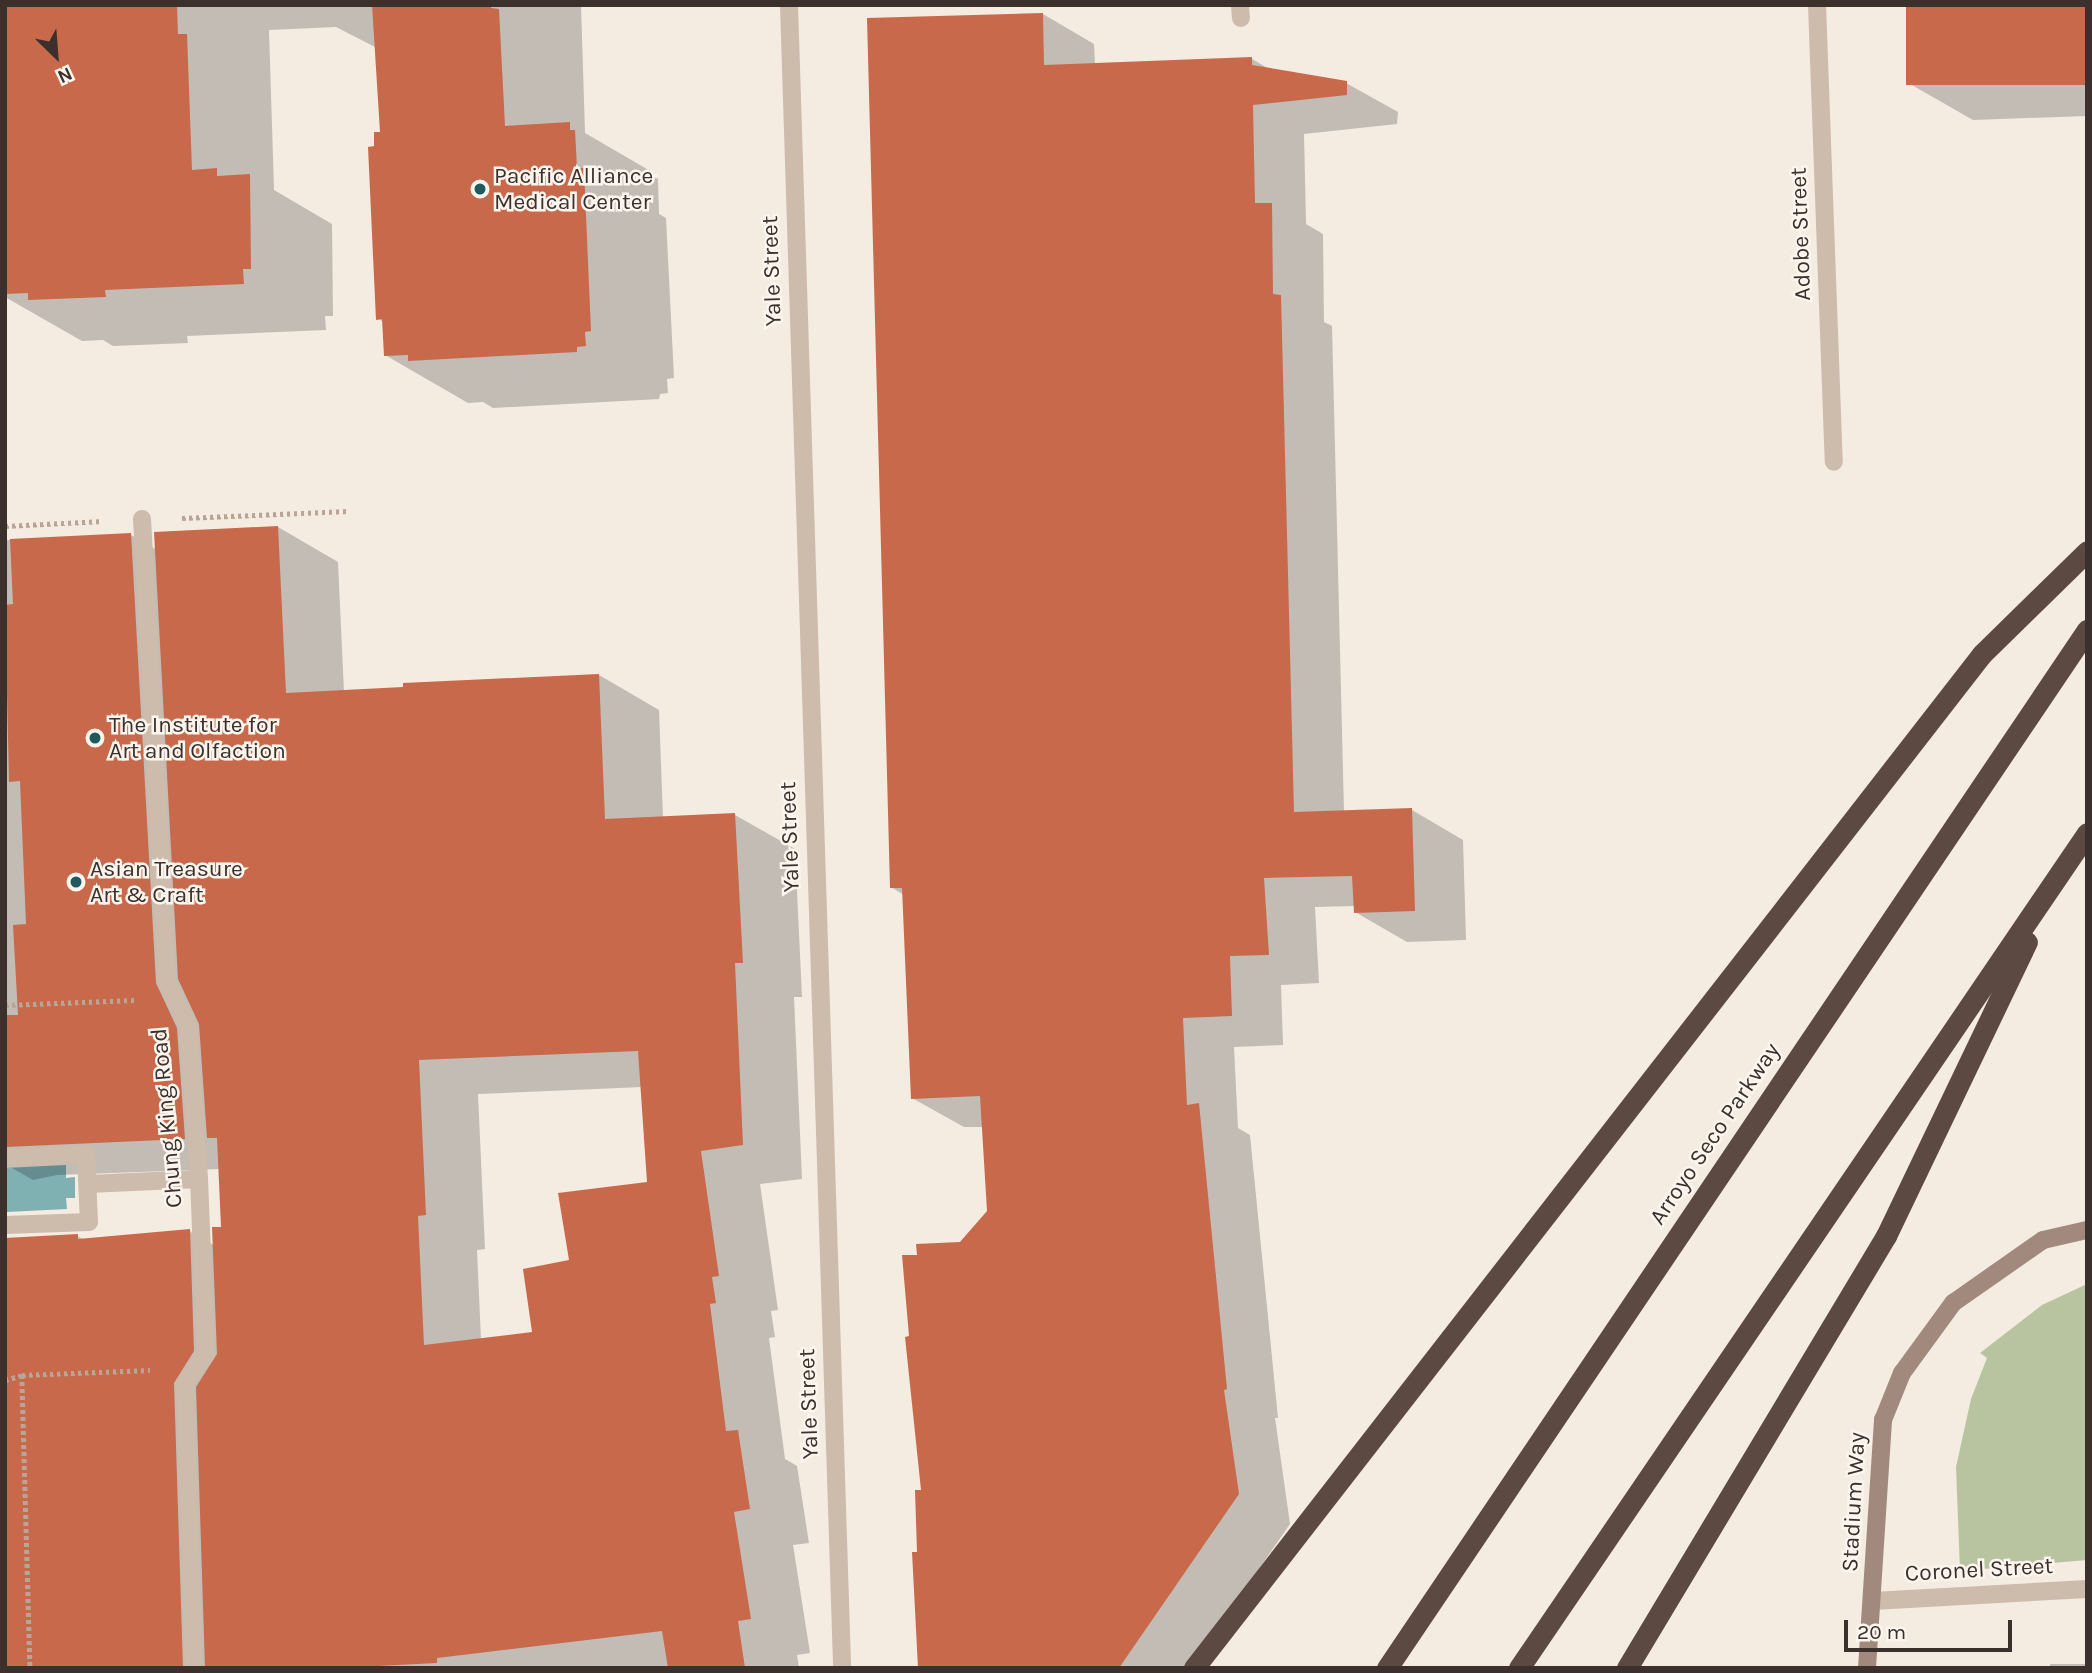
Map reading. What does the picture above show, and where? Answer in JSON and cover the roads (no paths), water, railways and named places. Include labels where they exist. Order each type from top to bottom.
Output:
[{"type":"highway","points":[[1194,1668],[1982,654],[2087,551]]},
{"type":"highway","name":"Arroyo Seco Parkway","points":[[1387,1668],[2087,630]]},
{"type":"highway","points":[[1519,1668],[2087,833]]},
{"type":"highway","points":[[1627,1668],[1886,1236],[2056,880]]},
{"type":"street","name":"Yale Street","points":[[789,5],[842,1668]]},
{"type":"street","name":"Adobe Street","points":[[1817,5],[1834,461]]},
{"type":"street","name":"Chung King Road","points":[[142,519],[167,982],[187,1025],[199,1178],[206,1354],[185,1382],[194,1668]]},
{"type":"street","points":[[5,1158],[86,1154],[89,1222],[5,1225]]},
{"type":"street","points":[[88,1184],[199,1178]]},
{"type":"street","name":"Stadium Way","points":[[1867,1668],[1883,1420],[1902,1373],[1954,1303],[2043,1240],[2087,1230]]},
{"type":"street","name":"Coronel Street","points":[[1873,1601],[2087,1589]]},
{"type":"water","points":[[66,1165],[66,1178],[75,1177],[75,1198],[66,1198],[67,1209],[7,1212],[5,1168]]},
{"type":"place","name":"Pacific Alliance Medical Center","points":[[480,189]]},
{"type":"place","name":"The Institute for Art and Olfaction","points":[[95,738]]},
{"type":"place","name":"Asian Treasure Art & Craft","points":[[76,882]]}]
